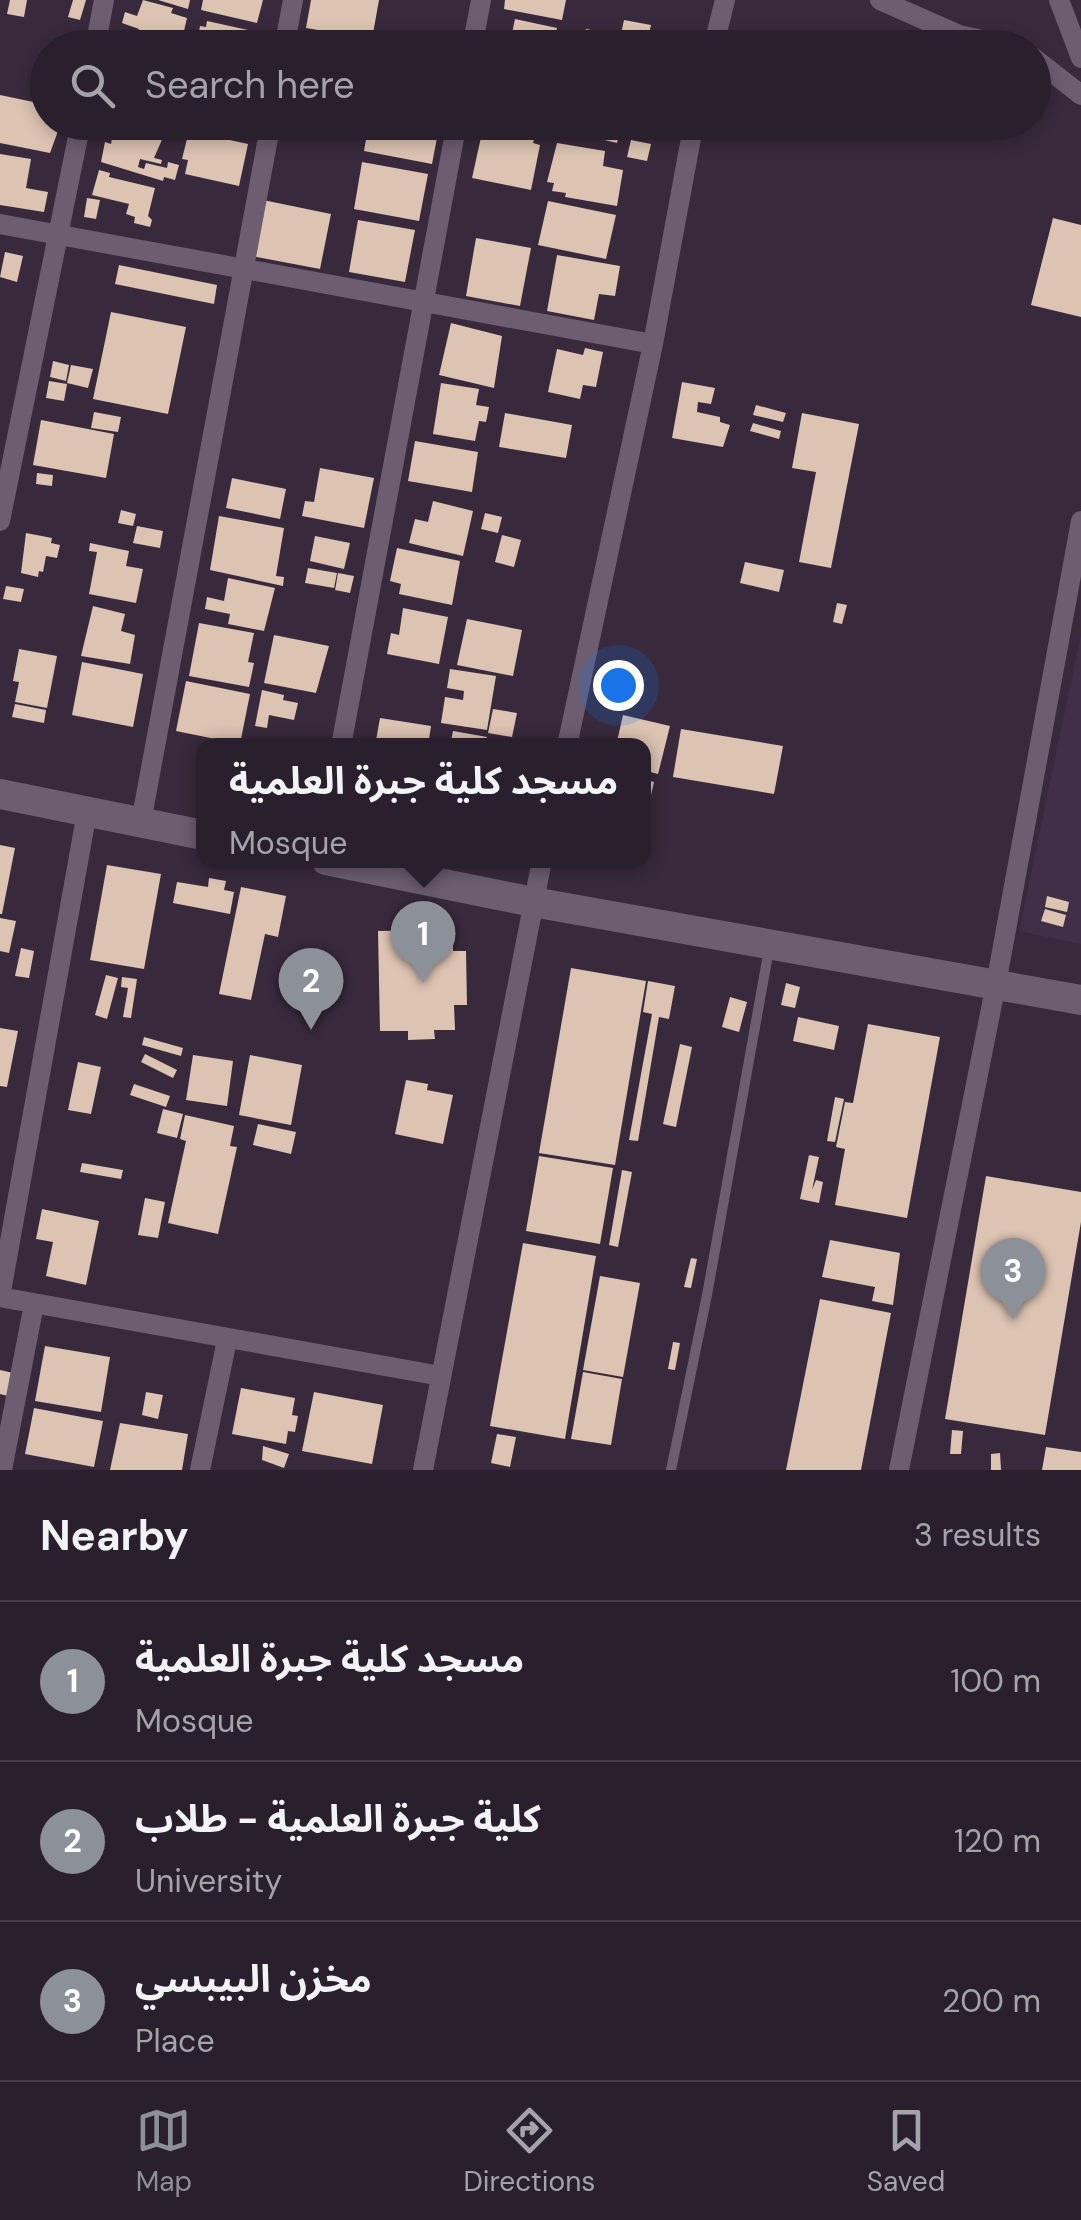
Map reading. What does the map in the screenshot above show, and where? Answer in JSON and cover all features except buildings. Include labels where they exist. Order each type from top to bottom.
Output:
[{"type":"street","points":[[98,30],[104,0]]},
{"type":"street","points":[[287,30],[293,0]]},
{"type":"street","points":[[476,30],[482,0]]},
{"type":"street","points":[[718,30],[725,0]]},
{"type":"street","points":[[880,0],[948,30]]},
{"type":"street","points":[[1059,0],[1081,58]]},
{"type":"street","points":[[1051,71],[1081,95]]},
{"type":"street","points":[[0,521],[78,140]]},
{"type":"street","points":[[141,822],[268,140]]},
{"type":"street","points":[[342,738],[453,140]]},
{"type":"street","points":[[568,738],[653,344],[689,140]]},
{"type":"street","points":[[688,144],[692,140]]},
{"type":"street","points":[[0,224],[653,344]]},
{"type":"street","points":[[899,1470],[996,984],[1081,522]]},
{"type":"street","points":[[0,794],[196,834]]},
{"type":"street","points":[[87,812],[0,1297],[441,1376]]},
{"type":"street","points":[[365,868],[533,902],[1081,1000]]},
{"type":"street","points":[[423,1470],[540,868]]},
{"type":"street","points":[[2,1470],[34,1304]]},
{"type":"street","points":[[200,1470],[226,1340]]},
{"type":"lane","points":[[671,1470],[707,1295],[770,943]]},
{"type":"shaded area","points":[[1081,634],[1081,944],[1019,931]]},
{"type":"place","name":"مسجد كلية جبرة العلمية","points":[[423,983]]},
{"type":"place","name":"كلية جبرة العلمية - طلاب","points":[[311,1030]]},
{"type":"place","name":"مخزن البيبسي","points":[[1013,1320]]}]
